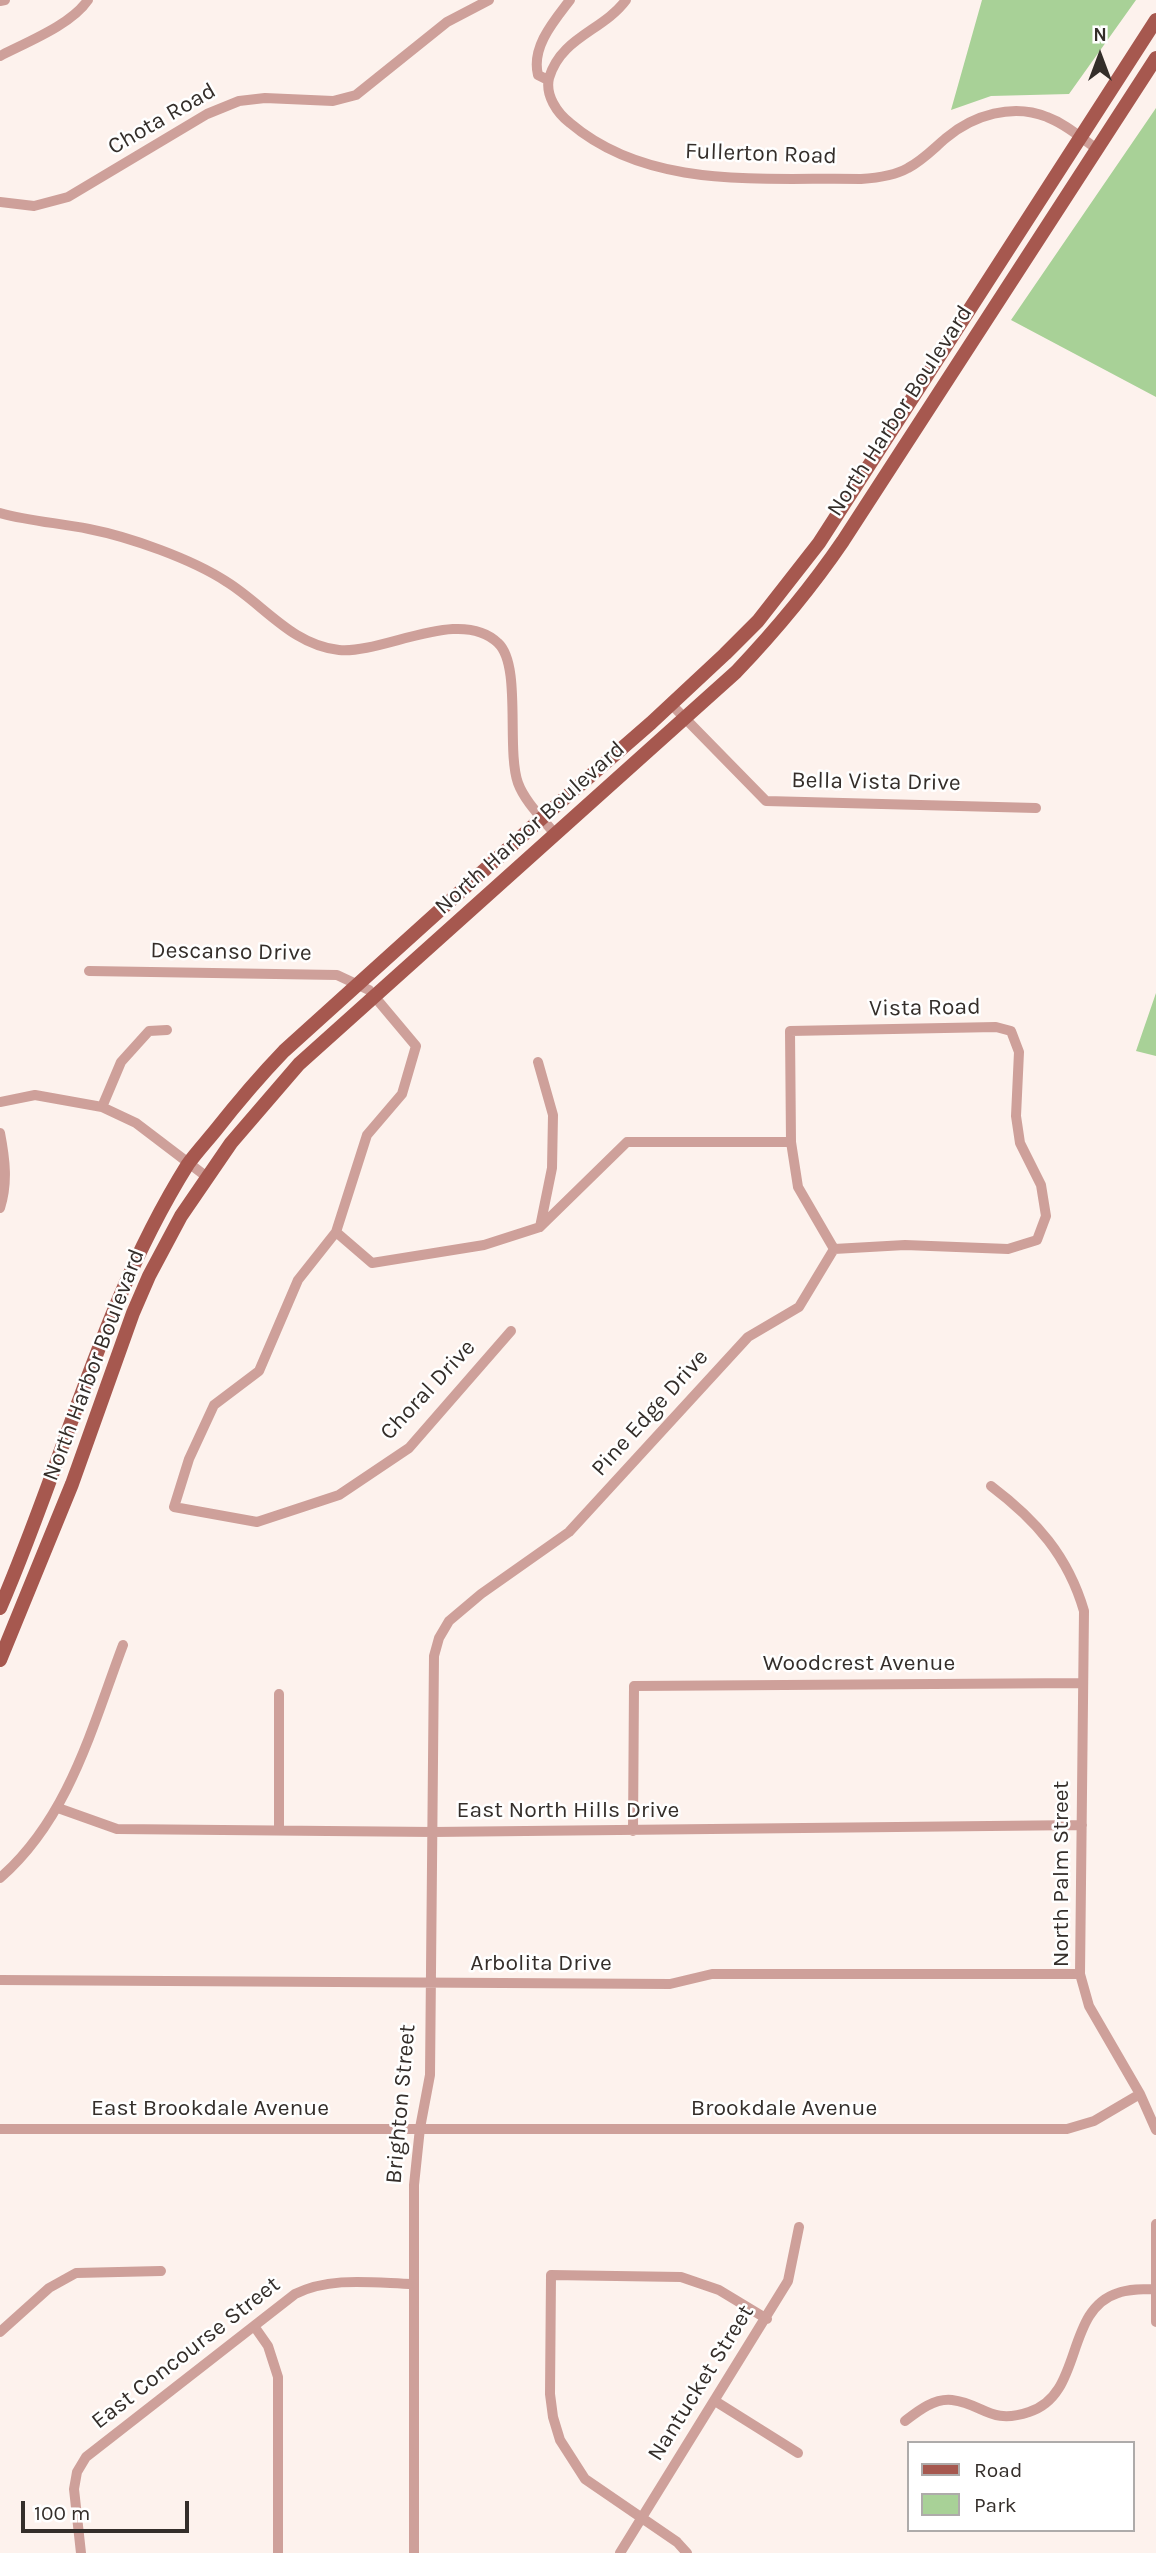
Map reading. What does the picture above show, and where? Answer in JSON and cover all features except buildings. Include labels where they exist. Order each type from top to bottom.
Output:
[{"type":"main road","name":"North Harbor Boulevard","points":[[0,1660],[72,1484],[144,1288],[181,1216],[207,1177],[250,1119],[367,990],[542,818],[671,704],[758,621],[802,567],[1156,20]]},
{"type":"main road","name":"North Harbor Boulevard","points":[[0,1608],[113,1311],[133,1266],[189,1163],[260,1076],[555,834],[736,672],[768,639],[821,573],[1156,58]]},
{"type":"street","points":[[0,56],[47,32],[80,10],[88,0]]},
{"type":"street","name":"Chota Road","points":[[0,202],[34,206],[68,197],[207,114],[239,101],[265,98],[333,101],[356,95],[447,22],[489,0]]},
{"type":"street","points":[[570,0],[546,33],[537,58],[538,75],[548,80],[559,55],[619,9],[626,0]]},
{"type":"street","name":"Fullerton Road","points":[[548,80],[552,102],[562,116],[581,132],[644,163],[673,172],[709,176],[861,179],[883,177],[914,165],[961,127],[985,116],[1005,112],[1046,116],[1097,149]]},
{"type":"street","points":[[0,513],[30,521],[99,531],[190,563],[228,582],[284,627],[320,646],[359,650],[412,636],[456,630],[490,636],[502,648],[508,664],[516,775],[522,792],[555,834]]},
{"type":"street","name":"Bella Vista Drive","points":[[671,704],[766,801],[1036,807]]},
{"type":"street","name":"Descanso Drive","points":[[89,971],[337,975],[367,990]]},
{"type":"street","points":[[367,990],[416,1045],[402,1094],[367,1135],[336,1232],[372,1264],[484,1245],[540,1227],[627,1142],[791,1142]]},
{"type":"street","name":"Vista Road","points":[[996,1027],[1011,1031],[1018,1052],[1016,1116],[1020,1143],[1041,1185],[1046,1216],[1038,1240],[1008,1249],[905,1245],[834,1248],[798,1187],[791,1142],[790,1031],[996,1027]]},
{"type":"street","points":[[102,1107],[121,1062],[149,1031],[167,1030]]},
{"type":"street","points":[[538,1062],[553,1115],[552,1168],[540,1227]]},
{"type":"street","points":[[0,1102],[35,1095],[102,1107],[136,1123],[207,1177]]},
{"type":"street","points":[[0,1133],[5,1159],[5,1191],[0,1208]]},
{"type":"street","name":"Choral Drive","points":[[336,1232],[298,1280],[260,1371],[214,1405],[189,1459],[174,1507],[257,1522],[339,1495],[409,1448],[511,1331]]},
{"type":"street","name":"Pine Edge Drive","points":[[481,1594],[569,1532],[748,1337],[799,1307],[834,1248]]},
{"type":"street","name":"North Palm Street","points":[[991,1486],[1012,1502],[1049,1539],[1067,1568],[1084,1611],[1080,1974],[1089,2006],[1140,2094],[1156,2130]]},
{"type":"street","name":"Brighton Street","points":[[414,2553],[414,2185],[420,2128],[430,2076],[434,1656],[439,1638],[449,1621],[481,1594]]},
{"type":"street","points":[[0,1878],[28,1851],[58,1808],[74,1775],[123,1644]]},
{"type":"street","name":"Woodcrest Avenue","points":[[633,1830],[634,1686],[1083,1683]]},
{"type":"street","points":[[279,1694],[279,1830]]},
{"type":"street","name":"East North Hills Drive","points":[[58,1808],[117,1829],[433,1832],[1082,1825]]},
{"type":"street","name":"Arbolita Drive","points":[[0,1980],[670,1984],[712,1974],[1080,1974]]},
{"type":"street","name":"Brookdale Avenue","points":[[420,2128],[1067,2129],[1094,2121],[1140,2094]]},
{"type":"street","name":"East Brookdale Avenue","points":[[0,2129],[420,2128]]},
{"type":"street","points":[[1156,2224],[1156,2322]]},
{"type":"street","name":"Nantucket Street","points":[[620,2553],[788,2281],[799,2228]]},
{"type":"street","points":[[0,2332],[49,2288],[76,2273],[161,2271]]},
{"type":"street","points":[[687,2553],[677,2542],[585,2479],[560,2440],[550,2394],[551,2275],[681,2277],[719,2290],[766,2319]]},
{"type":"street","name":"East Concourse Street","points":[[81,2553],[74,2489],[77,2472],[86,2457],[295,2294],[310,2286],[329,2282],[414,2284]]},
{"type":"street","points":[[905,2421],[921,2408],[952,2400],[989,2415],[1011,2417],[1032,2412],[1046,2403],[1061,2387],[1077,2342],[1098,2304],[1116,2293],[1155,2289]]},
{"type":"street","points":[[254,2326],[268,2346],[278,2377],[278,2553]]},
{"type":"street","points":[[715,2401],[798,2453]]},
{"type":"green space","points":[[982,0],[1136,0],[1069,94],[991,96],[951,110]]},
{"type":"green space","points":[[1156,108],[1156,397],[1011,320]]},
{"type":"green space","points":[[1156,993],[1156,1056],[1136,1051]]}]
